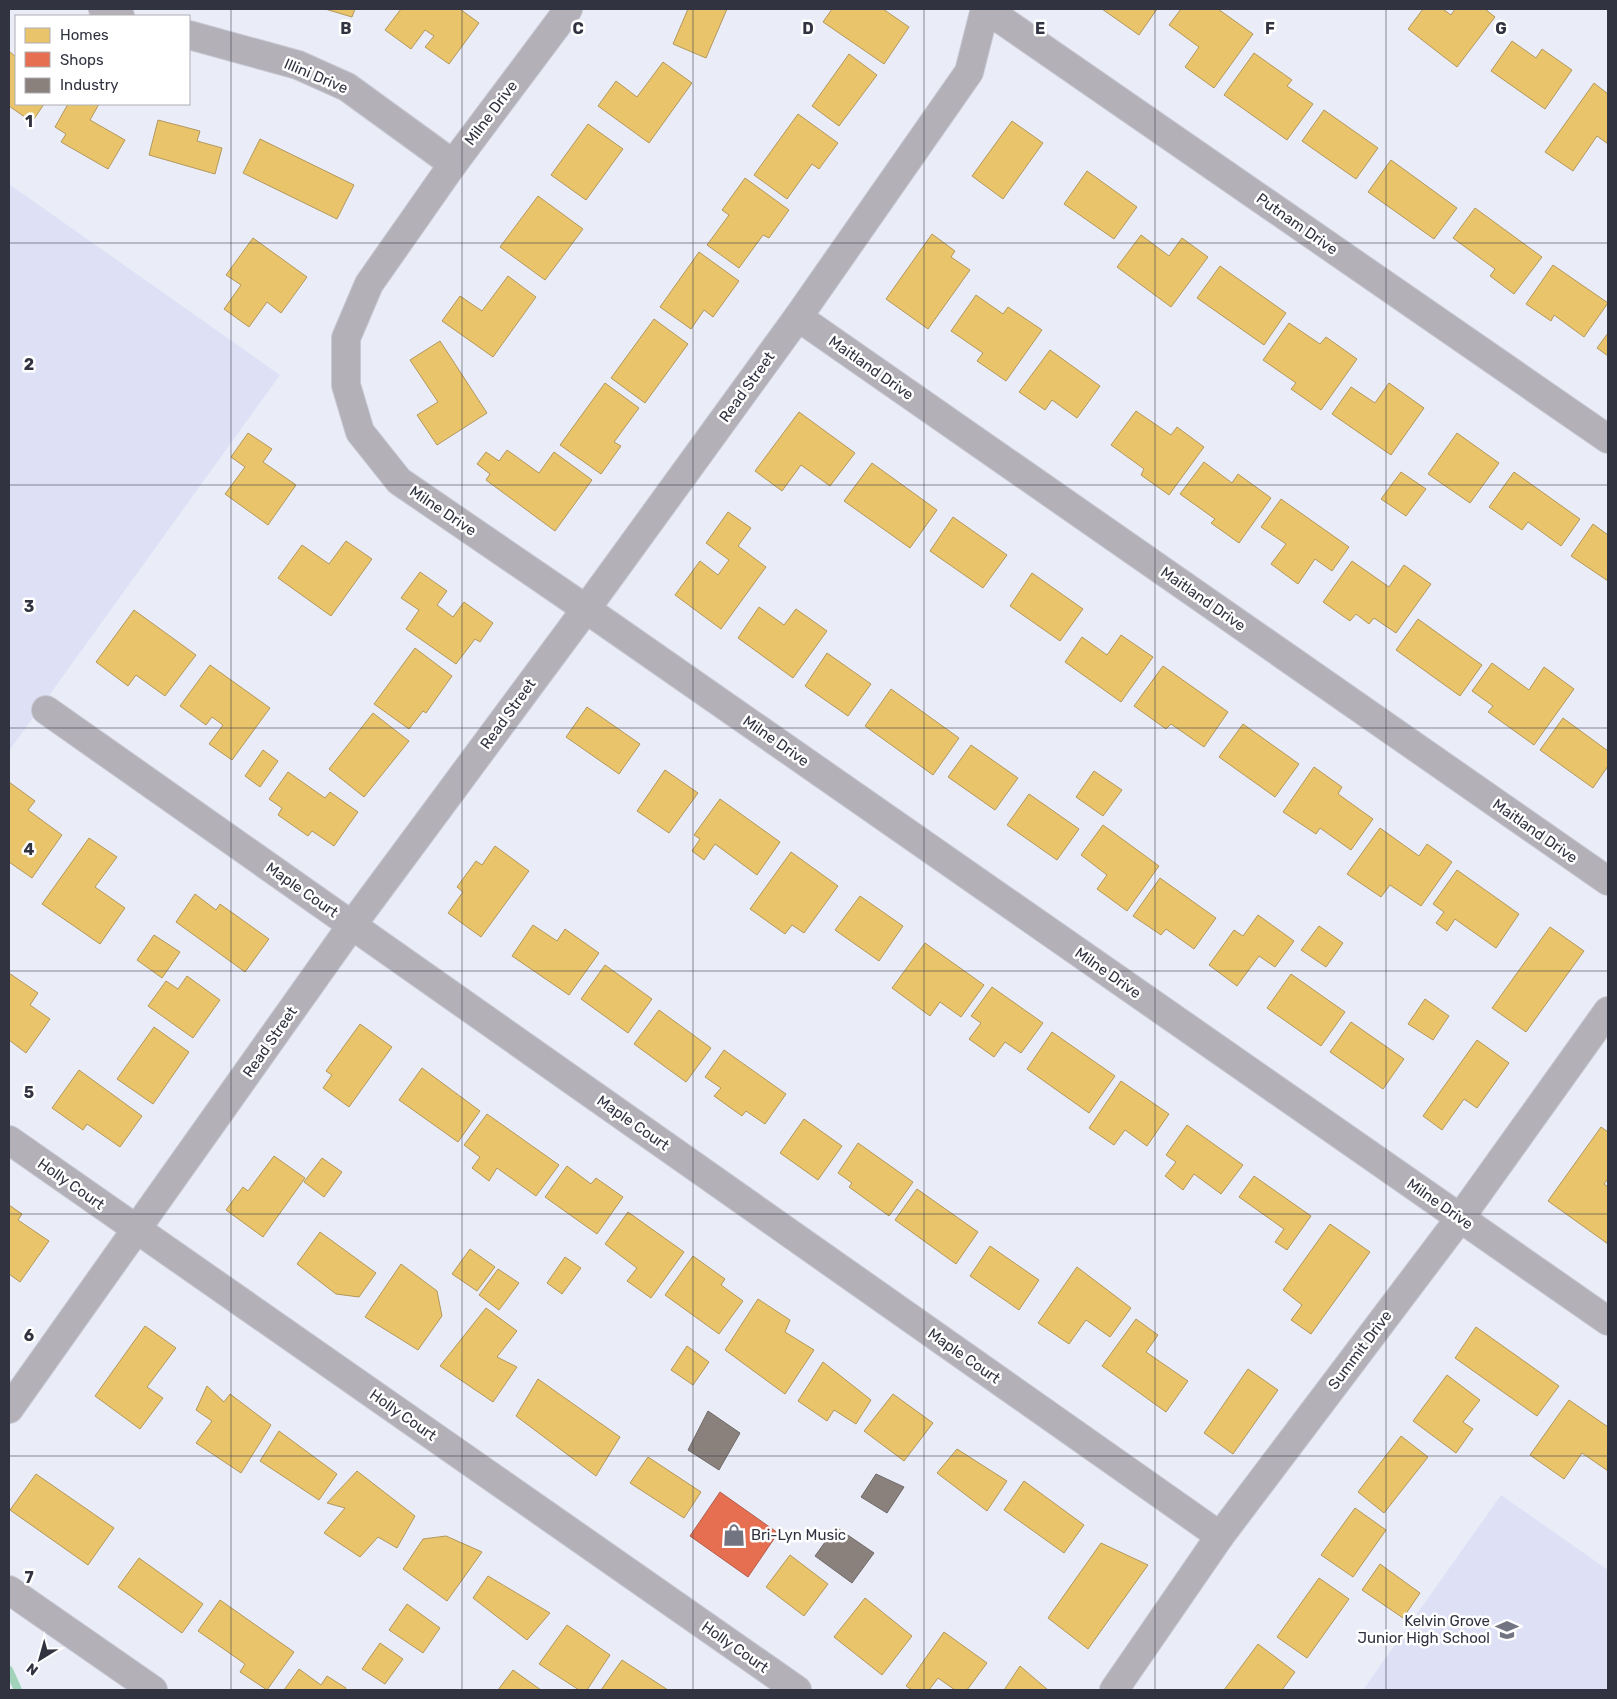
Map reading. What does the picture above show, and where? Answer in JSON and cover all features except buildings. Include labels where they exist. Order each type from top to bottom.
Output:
[{"type":"street","points":[[103,9],[118,15]]},
{"type":"street","name":"Milne Drive","points":[[568,9],[453,164],[369,284],[346,338],[346,385],[360,432],[400,481],[1608,1322]]},
{"type":"street","name":"Read Street","points":[[9,1410],[352,925],[586,609],[798,317],[969,72],[985,9]]},
{"type":"street","name":"Putnam Drive","points":[[985,9],[1608,439]]},
{"type":"street","name":"Illini Drive","points":[[190,35],[298,65],[347,87],[453,164]]},
{"type":"street","name":"Maitland Drive","points":[[798,317],[1608,881]]},
{"type":"street","name":"Maple Court","points":[[46,710],[1220,1536]]},
{"type":"street","name":"Summit Drive","points":[[1114,1690],[1220,1536],[1460,1218],[1608,1011]]},
{"type":"street","name":"Holly Court","points":[[9,1140],[797,1690]]},
{"type":"street","points":[[9,1590],[153,1690]]},
{"type":"shaded area","points":[[9,184],[280,375],[9,751]]},
{"type":"shaded area","name":"Kelvin Grove Junior High School","points":[[1501,1495],[1608,1570],[1608,1690],[1363,1690]]},
{"type":"waterway","points":[[9,1670],[18,1690]]},
{"type":"place","name":"Bri-Lyn Music","points":[[734,1535]]},
{"type":"place","name":"Kelvin Grove Junior High School","points":[[1507,1630]]}]
